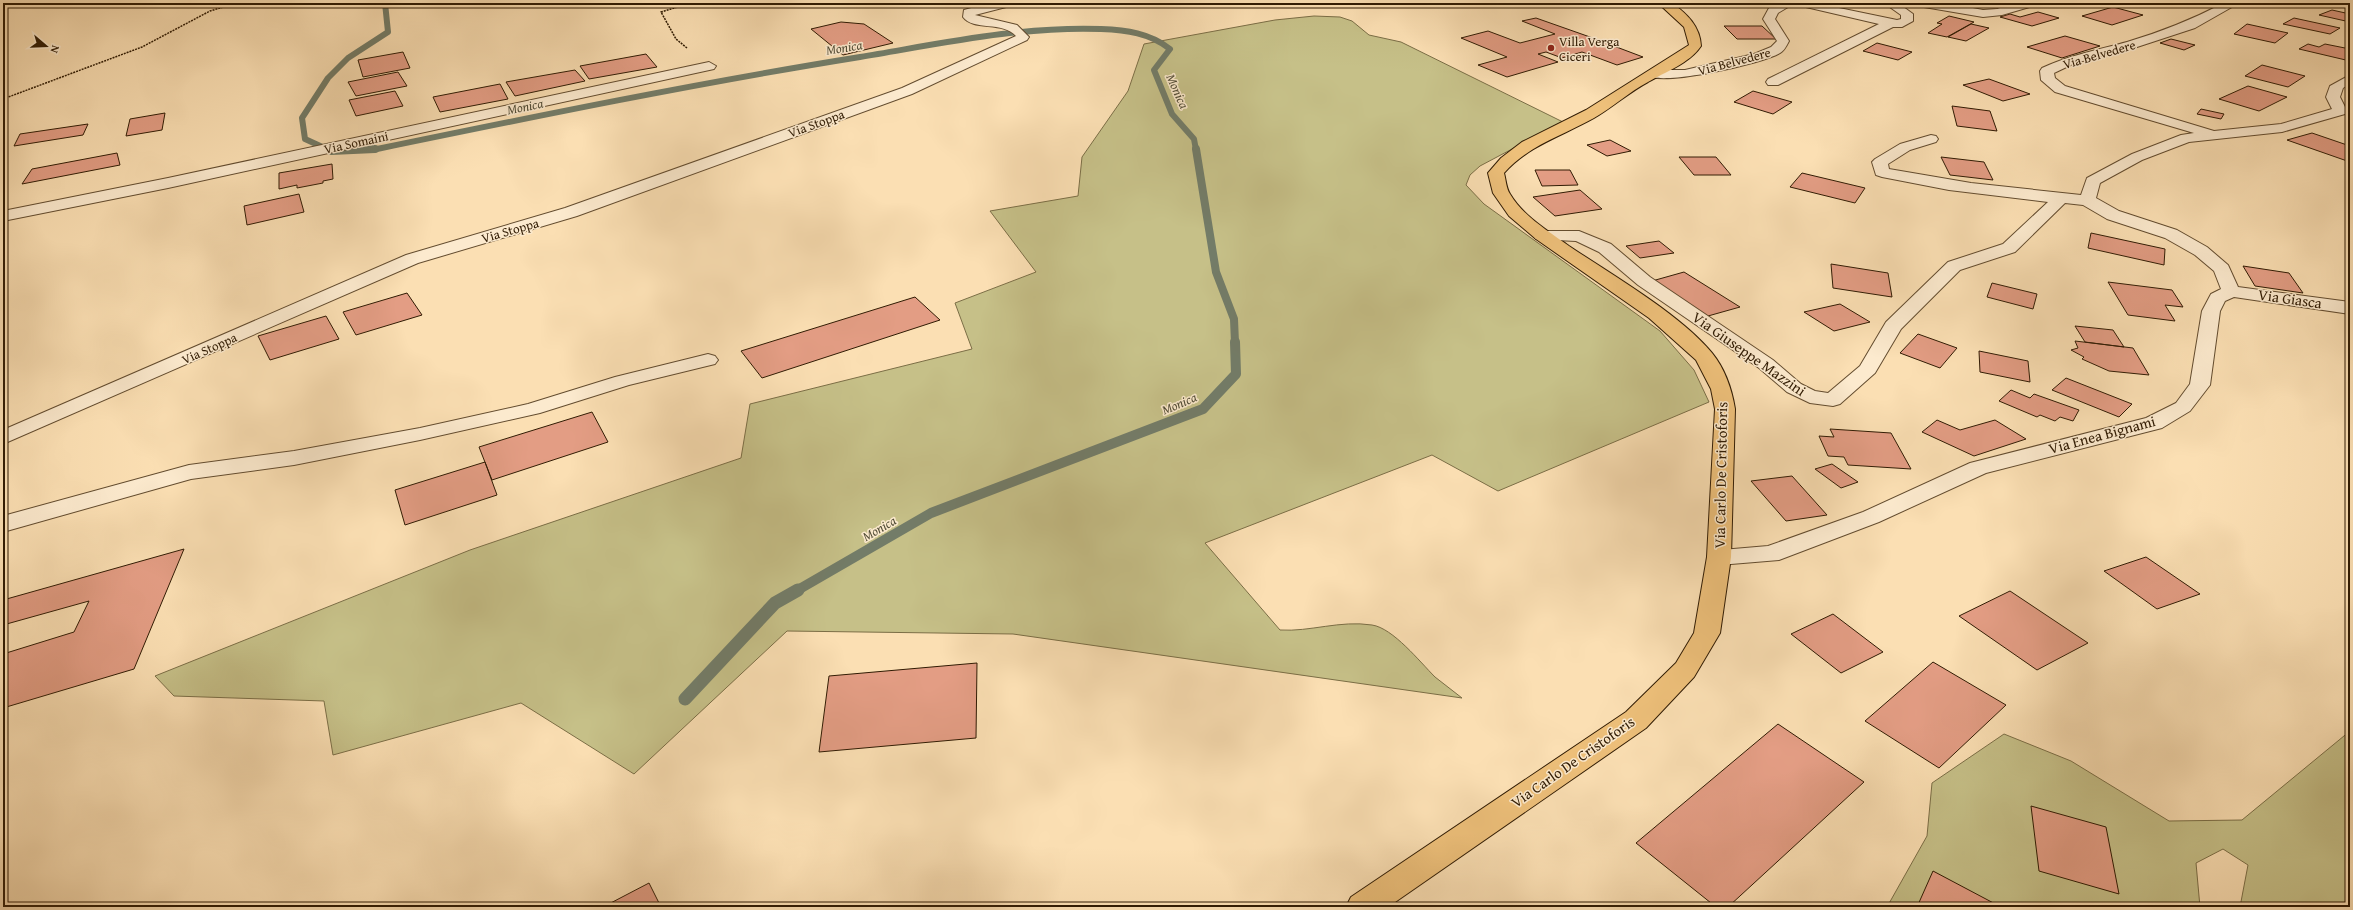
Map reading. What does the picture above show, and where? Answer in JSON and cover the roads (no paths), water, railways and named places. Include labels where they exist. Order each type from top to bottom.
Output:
[{"type":"main road","name":"Via Carlo De Cristoforis","points":[[1362,907],[1636,720],[1685,670],[1707,633],[1719,557],[1725,409],[1721,389],[1705,357],[1681,334],[1656,314],[1542,234],[1515,212],[1501,193],[1496,173],[1507,159],[1522,146],[1585,117],[1653,74],[1682,58],[1695,46],[1695,36],[1690,26],[1678,13],[1664,3]]},
{"type":"street","name":"Via Stoppa","points":[[3,438],[412,259],[571,212],[907,90],[1021,33],[1012,26],[976,21],[969,17],[968,13],[977,8],[1006,3]]},
{"type":"street","name":"Via Belvedere","points":[[1653,74],[1685,74],[1758,57],[1776,50],[1783,41],[1768,19],[1773,11],[1788,3]]},
{"type":"street","points":[[1798,3],[1898,24],[1907,21],[1906,14],[1893,5],[1898,3]]},
{"type":"street","points":[[1924,3],[1938,4],[1976,13],[1994,13],[2029,3]]},
{"type":"street","name":"Via Belvedere","points":[[2215,134],[2060,89],[2048,80],[2047,71],[2070,60],[2133,44],[2191,25],[2233,3]]},
{"type":"street","points":[[1773,82],[1890,23]]},
{"type":"street","name":"Via Somaini","points":[[3,216],[304,154],[709,66]]},
{"type":"street","points":[[2087,200],[2094,181],[2137,157],[2186,138],[2282,128],[2345,114],[2333,97],[2337,86],[2350,79]]},
{"type":"street","points":[[1931,139],[1905,147],[1880,162],[1882,172],[1914,179],[2003,193],[2087,200],[2113,215],[2171,234],[2201,251],[2222,269],[2231,291]]},
{"type":"street","name":"Via Giuseppe Mazzini","points":[[1542,234],[1579,236],[1605,248],[1644,281],[1766,364],[1794,388],[1810,397],[1833,400],[1868,370],[1894,326],[1954,266],[2009,248],[2061,198]]},
{"type":"street","name":"Via Giasca","points":[[2231,291],[2350,308]]},
{"type":"street","name":"Via Enea Bignami","points":[[1719,557],[1770,554],[1871,517],[1978,468],[2154,423],[2183,408],[2200,385],[2211,311],[2218,298],[2231,291]]},
{"type":"street","points":[[3,524],[189,472],[294,458],[420,434],[533,409],[622,381],[708,360]]},
{"type":"waterway","name":"Monica","points":[[329,150],[305,139],[302,118],[328,78],[348,58],[388,32],[385,3]]},
{"type":"waterway","name":"Monica","points":[[360,150],[377,149],[557,112],[799,67],[980,37],[1040,30],[1101,29],[1137,33],[1154,39],[1170,49],[1154,70],[1172,114],[1194,139],[1196,150]]},
{"type":"waterway","name":"Monica","points":[[360,150],[375,149]]},
{"type":"waterway","name":"Monica","points":[[1196,149],[1216,272],[1234,319],[1235,343]]},
{"type":"waterway","name":"Monica","points":[[329,150],[360,150]]},
{"type":"waterway","name":"Monica","points":[[352,150],[360,150]]},
{"type":"waterway","name":"Monica","points":[[796,591],[931,513],[1203,409],[1236,374],[1235,342]]},
{"type":"waterway","name":"Monica","points":[[685,699],[775,603],[798,590]]},
{"type":"place","name":"Villa Verga Ciceri","points":[[1551,48]]}]
